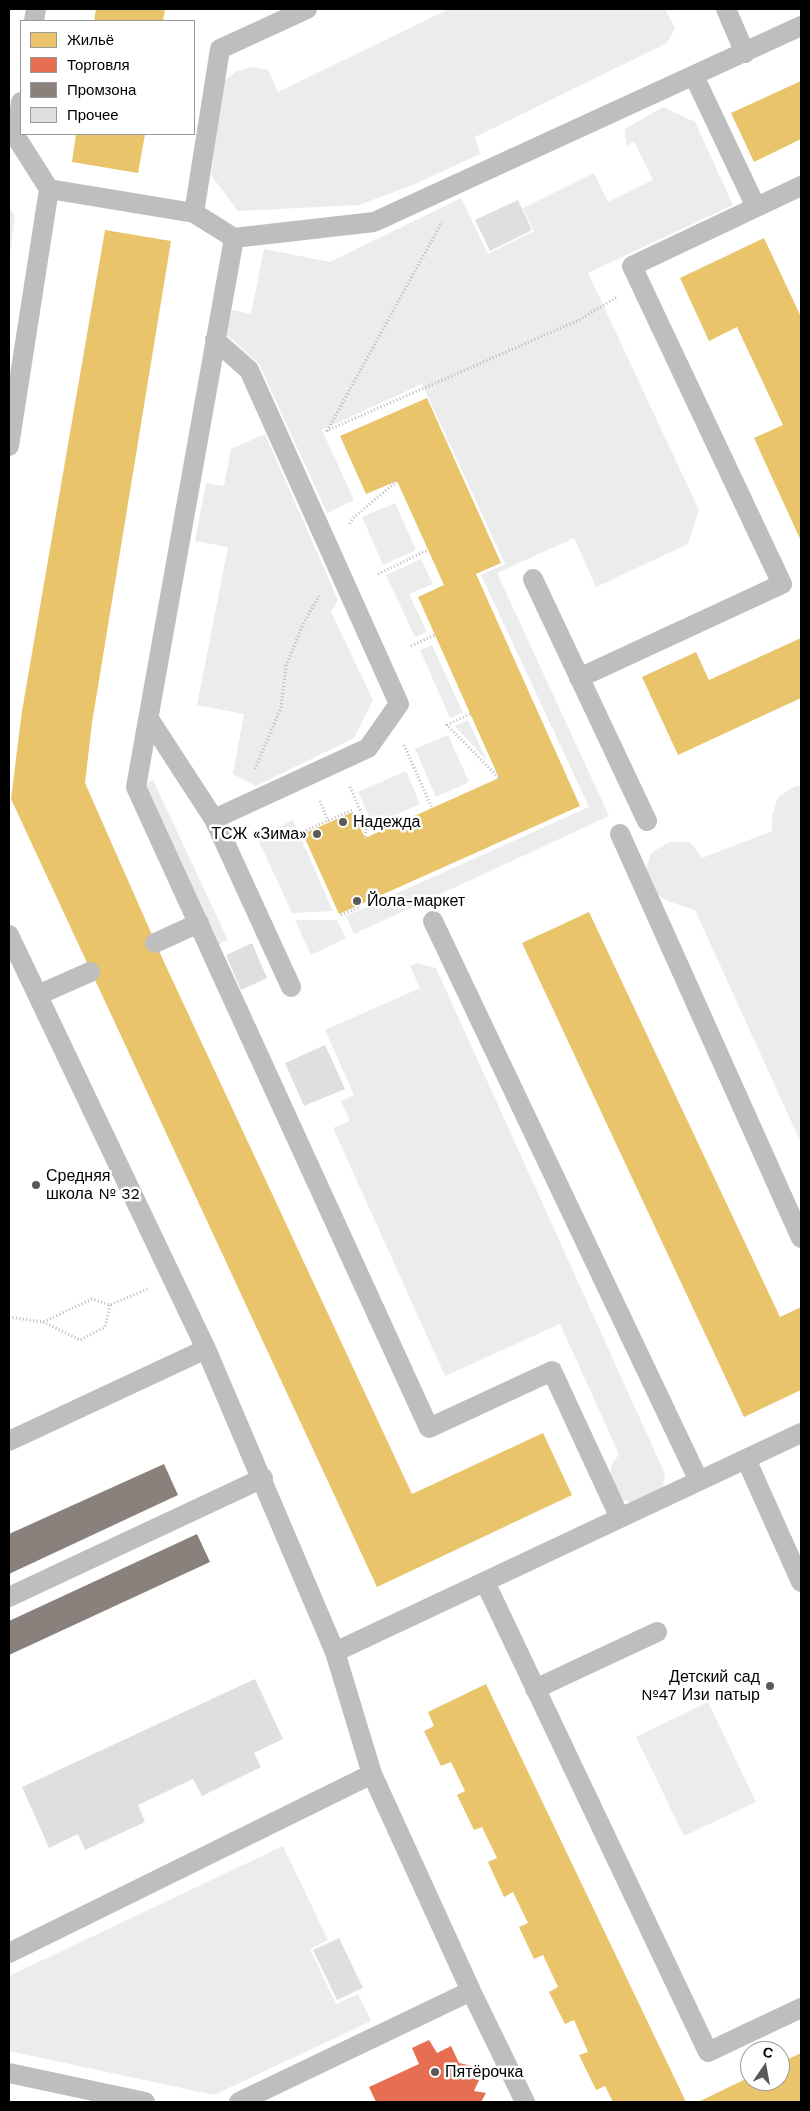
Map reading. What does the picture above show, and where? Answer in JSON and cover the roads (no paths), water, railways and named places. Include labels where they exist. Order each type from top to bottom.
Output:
[{"type":"lane","points":[[194,213],[220,49],[307,9]]},
{"type":"lane","points":[[726,9],[745,53]]},
{"type":"lane","points":[[49,189],[194,213],[234,238],[374,222],[801,26]]},
{"type":"lane","points":[[694,76],[756,207]]},
{"type":"lane","points":[[9,446],[49,189],[12,137],[20,106]]},
{"type":"lane","points":[[580,678],[782,584],[632,266],[801,186]]},
{"type":"lane","points":[[234,238],[136,787],[429,1428],[552,1371],[620,1518]]},
{"type":"lane","points":[[214,819],[368,748],[398,704],[248,370],[215,340]]},
{"type":"lane","points":[[533,579],[647,821]]},
{"type":"lane","points":[[149,719],[214,819],[291,987]]},
{"type":"lane","points":[[620,834],[801,1238]]},
{"type":"lane","points":[[433,921],[698,1481]]},
{"type":"lane","points":[[155,942],[199,923]]},
{"type":"lane","points":[[9,935],[15,964],[38,995],[206,1349],[263,1478],[336,1652],[372,1774],[471,1991],[525,2102]]},
{"type":"lane","points":[[38,995],[90,972]]},
{"type":"lane","points":[[9,1441],[206,1349]]},
{"type":"lane","points":[[336,1652],[801,1433]]},
{"type":"lane","points":[[746,1459],[801,1582]]},
{"type":"lane","points":[[9,1597],[263,1478]]},
{"type":"lane","points":[[485,1582],[708,2052],[801,2008]]},
{"type":"lane","points":[[535,1689],[657,1632]]},
{"type":"lane","points":[[9,1953],[372,1774]]},
{"type":"lane","points":[[239,2102],[471,1991]]},
{"type":"lane","points":[[9,2073],[145,2102]]},
{"type":"place","name":"Надежда","points":[[343,822]]},
{"type":"place","name":"ТСЖ «Зима»","points":[[317,834]]},
{"type":"place","name":"Йола-маркет","points":[[357,901]]},
{"type":"place","name":"Средняя школа № 32","points":[[36,1185]]},
{"type":"place","name":"Детский сад №47 Изи патыр","points":[[770,1686]]},
{"type":"place","name":"Пятёрочка","points":[[435,2072]]}]
